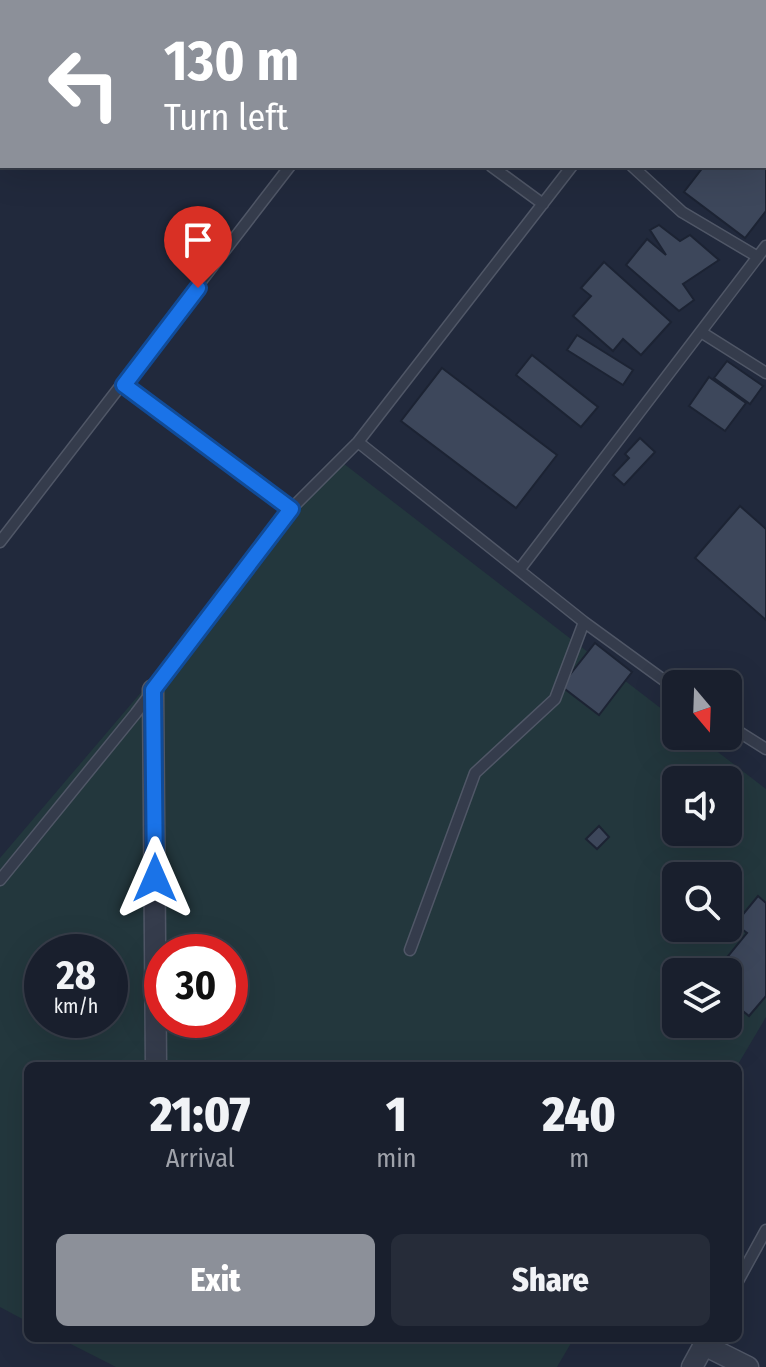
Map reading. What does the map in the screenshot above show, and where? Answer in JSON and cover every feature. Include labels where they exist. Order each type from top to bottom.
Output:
[{"type":"street","points":[[153,690],[156,1062]]},
{"type":"street","points":[[692,1367],[705,1342]]},
{"type":"street","points":[[708,1342],[748,1367]]},
{"type":"lane","points":[[0,542],[288,168]]},
{"type":"lane","points":[[494,168],[543,204]]},
{"type":"lane","points":[[0,880],[153,690],[291,509],[358,442],[570,168]]},
{"type":"lane","points":[[634,168],[682,212],[758,257]]},
{"type":"lane","points":[[520,569],[766,246]]},
{"type":"lane","points":[[701,332],[766,373]]},
{"type":"lane","points":[[124,385],[291,509]]},
{"type":"lane","points":[[358,442],[584,622],[662,679]]},
{"type":"lane","points":[[410,950],[475,773],[555,699],[584,622]]},
{"type":"lane","points":[[742,734],[766,749]]},
{"type":"lane","points":[[742,1274],[766,1230]]},
{"type":"shaded area","points":[[339,460],[662,709],[662,750],[715,750],[736,766],[662,766],[662,846],[742,846],[742,771],[766,789],[766,1017],[739,1062],[24,1062],[24,1320],[0,1307],[0,858]]},
{"type":"shaded area","points":[[67,1342],[572,1342],[557,1367],[116,1367]]},
{"type":"building","points":[[702,168],[766,168],[766,211],[745,238],[684,192]]},
{"type":"building","points":[[659,225],[680,241],[690,235],[719,260],[683,284],[694,300],[679,311],[626,265],[647,239],[666,255],[650,230]]},
{"type":"building","points":[[604,262],[671,322],[641,355],[623,339],[613,351],[573,316],[591,296],[581,288]]},
{"type":"building","points":[[577,335],[633,370],[623,385],[567,350]]},
{"type":"building","points":[[532,355],[598,407],[581,427],[516,375]]},
{"type":"building","points":[[727,361],[763,386],[750,404],[714,378]]},
{"type":"building","points":[[442,368],[557,455],[516,508],[401,421]]},
{"type":"building","points":[[709,377],[746,403],[725,431],[689,406]]},
{"type":"building","points":[[640,438],[655,452],[624,485],[613,475],[629,458],[625,454]]},
{"type":"building","points":[[740,506],[766,529],[766,620],[695,558]]},
{"type":"building","points":[[595,643],[632,672],[599,715],[561,686]]},
{"type":"building","points":[[599,826],[609,837],[597,849],[586,839]]},
{"type":"building","points":[[758,896],[766,903],[766,996],[749,1016],[742,1010],[742,958],[726,958],[747,933],[742,929],[742,915]]},
{"type":"route","points":[[155,878],[153,690],[291,509],[124,385],[198,288]]}]
